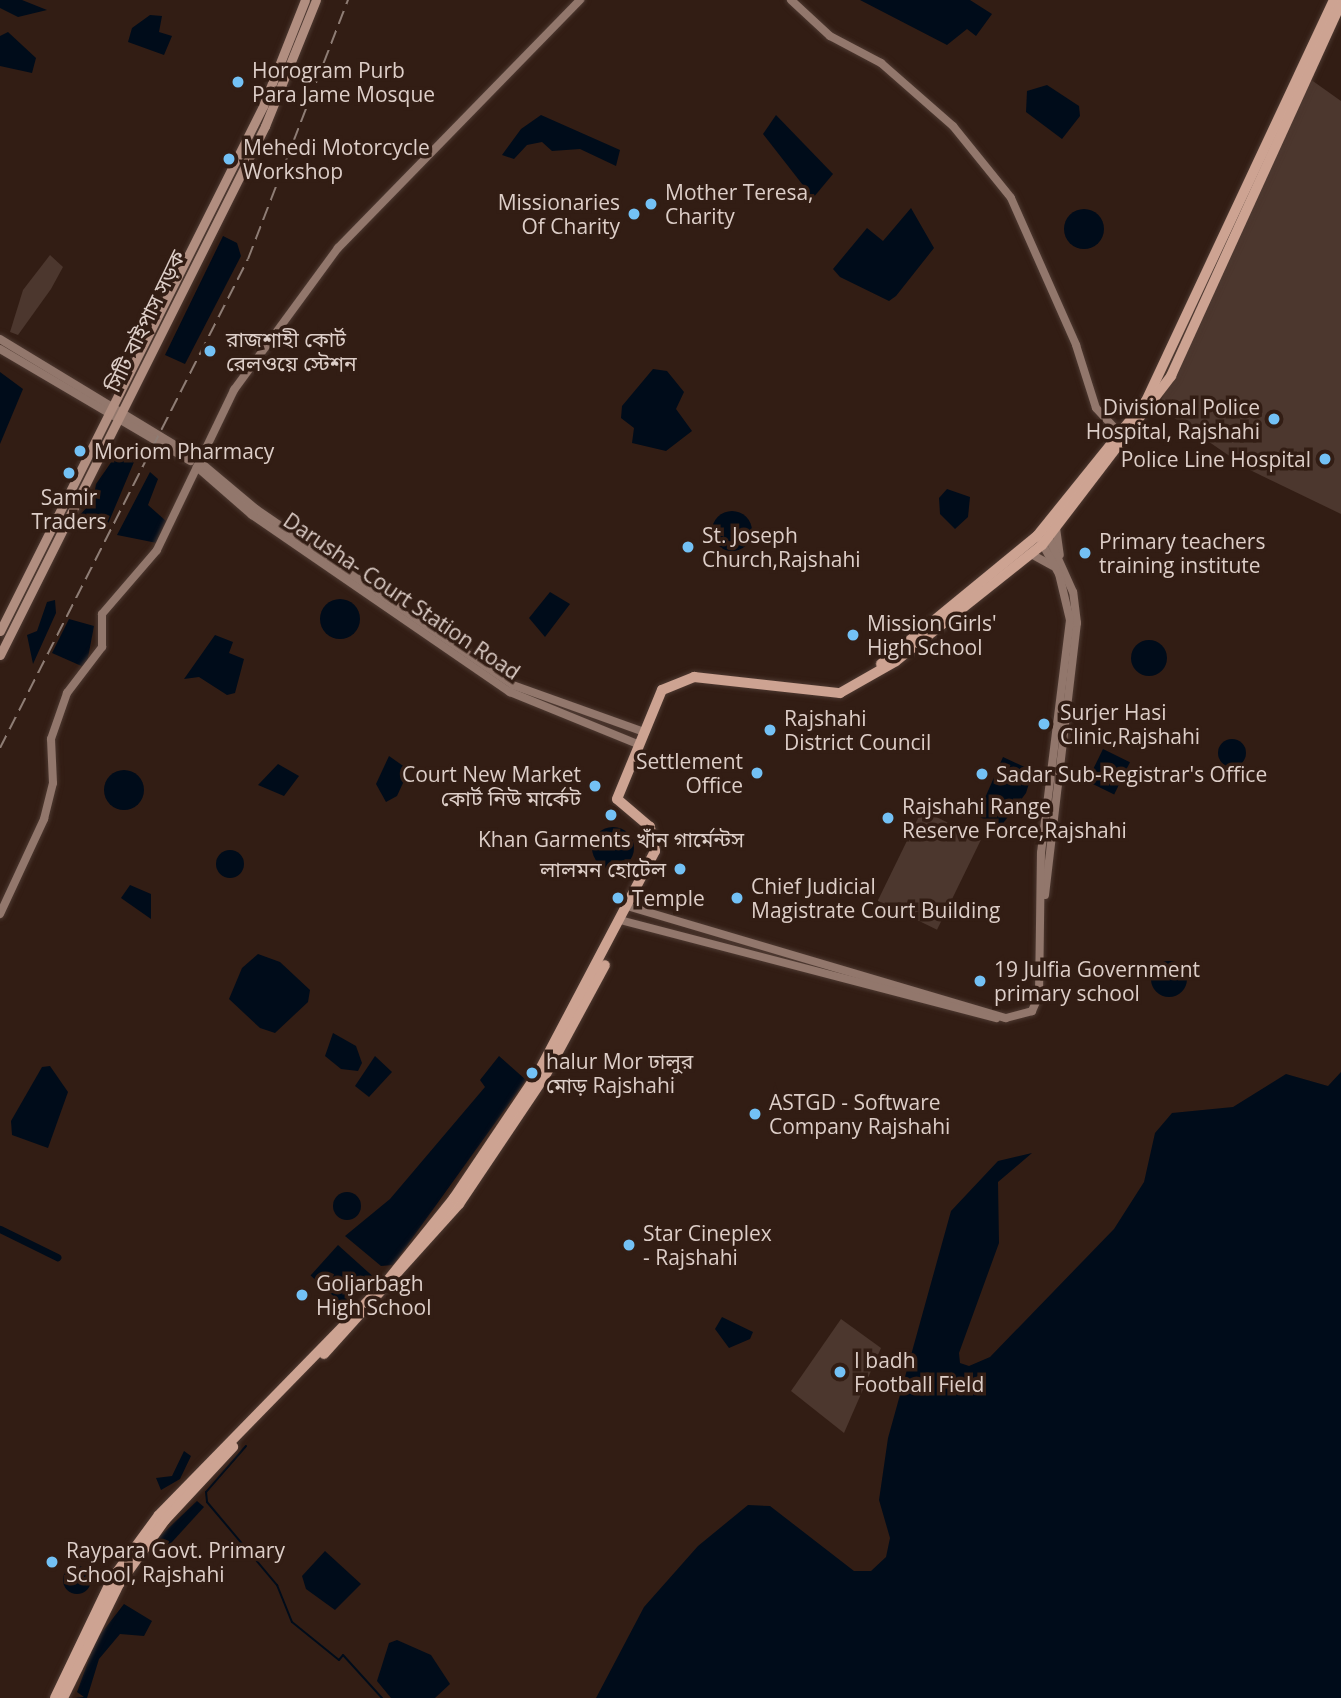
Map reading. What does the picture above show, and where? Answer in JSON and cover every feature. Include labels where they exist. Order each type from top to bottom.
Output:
[{"type":"highway","points":[[853,687],[1056,528],[1123,437],[1162,377],[1334,0]]},
{"type":"highway","points":[[64,1698],[119,1584],[165,1520],[376,1302],[459,1204],[552,1064],[629,907],[656,837],[618,806],[662,690],[680,679],[840,693],[853,687],[1031,554],[1171,376],[1341,2]]},
{"type":"highway","points":[[55,1698],[112,1579],[159,1515],[388,1280],[454,1198],[538,1073],[622,921]]},
{"type":"main road","points":[[0,631],[263,106],[305,0]]},
{"type":"main road","name":"সিটি বাইপাস সড়ক","points":[[0,654],[273,109],[316,0]]},
{"type":"street","points":[[0,914],[49,804],[51,739],[67,693],[102,647],[102,614],[110,600],[157,550],[196,462],[278,323],[338,248],[580,0]]},
{"type":"street","points":[[791,0],[830,36],[881,63],[953,125],[1011,198],[1076,345],[1096,408],[1123,437]]},
{"type":"street","name":"Darusha- Court Station Road","points":[[0,339],[109,409]]},
{"type":"street","name":"Darusha- Court Station Road","points":[[0,348],[118,414],[196,462],[256,509],[513,685],[644,732]]},
{"type":"street","name":"Darusha- Court Station Road","points":[[196,462],[262,522],[510,692],[640,745]]},
{"type":"street","points":[[1056,528],[1058,566]]},
{"type":"street","points":[[622,921],[1006,1018],[1032,1011],[1040,974],[1047,854],[1077,623],[1058,566],[1043,537]]},
{"type":"street","points":[[1031,554],[1058,566]]},
{"type":"street","points":[[629,907],[932,1000]]},
{"type":"shaded area","points":[[1310,79],[1341,101],[1341,514],[1250,470],[1158,407]]},
{"type":"shaded area","points":[[50,255],[63,267],[51,289],[18,335],[10,332],[23,290]]},
{"type":"shaded area","points":[[922,810],[981,839],[937,930],[878,901]]},
{"type":"shaded area","name":"I badh Football Field","points":[[841,1319],[881,1348],[844,1433],[791,1391]]},
{"type":"water","points":[[0,0],[22,0],[47,10],[18,17],[0,8]]},
{"type":"water","points":[[860,0],[970,0],[992,14],[976,36],[967,29],[947,45]]},
{"type":"water","points":[[150,15],[162,16],[159,32],[172,36],[164,55],[128,42],[132,28]]},
{"type":"water","points":[[8,32],[36,58],[32,73],[0,66],[0,36]]},
{"type":"water","points":[[1047,85],[1079,106],[1080,116],[1062,139],[1026,112],[1027,91]]},
{"type":"water","points":[[541,115],[620,150],[616,166],[580,149],[552,151],[542,142],[527,145],[514,159],[502,155],[521,129]]},
{"type":"water","points":[[776,115],[833,174],[813,198],[763,134]]},
{"type":"water","points":[[911,208],[934,248],[896,296],[889,301],[840,277],[833,269],[867,228],[883,241]]},
{"type":"water","points":[[1084,209],[1098,215],[1104,229],[1098,243],[1084,249],[1070,243],[1064,229],[1070,215]]},
{"type":"water","points":[[223,236],[237,243],[241,256],[185,364],[165,355]]},
{"type":"water","points":[[653,369],[667,371],[684,392],[676,409],[692,431],[666,451],[632,443],[634,428],[621,418],[622,406]]},
{"type":"water","points":[[0,372],[23,389],[0,444]]},
{"type":"water","points":[[119,451],[134,462],[105,531],[77,518],[93,501],[96,484]]},
{"type":"water","points":[[150,472],[158,479],[148,505],[166,521],[157,543],[117,535]]},
{"type":"water","points":[[947,489],[970,497],[968,517],[955,529],[940,514],[939,498]]},
{"type":"water","points":[[732,511],[740,512],[746,517],[751,523],[751,539],[746,545],[740,550],[732,551],[724,550],[718,545],[713,539],[712,531],[713,523],[718,517],[724,512]]},
{"type":"water","points":[[550,592],[570,604],[545,637],[529,618]]},
{"type":"water","points":[[340,599],[348,600],[354,605],[359,611],[359,627],[354,633],[348,638],[340,639],[332,638],[326,633],[321,627],[320,619],[321,611],[326,605],[332,600]]},
{"type":"water","points":[[55,600],[56,613],[33,664],[27,635],[37,631],[47,602]]},
{"type":"water","points":[[69,619],[94,626],[86,668],[52,653]]},
{"type":"water","points":[[215,635],[233,642],[229,653],[244,659],[235,693],[227,695],[199,677],[184,679]]},
{"type":"water","points":[[1149,640],[1162,645],[1167,658],[1162,671],[1149,676],[1136,671],[1131,658],[1136,645]]},
{"type":"water","points":[[1232,739],[1242,743],[1246,753],[1242,763],[1232,767],[1222,763],[1218,753],[1222,743]]},
{"type":"water","points":[[1103,749],[1130,762],[1114,795],[1087,781]]},
{"type":"water","points":[[389,756],[409,770],[397,796],[386,802],[376,784]]},
{"type":"water","points":[[1003,757],[1033,771],[1026,793],[1001,826],[977,816]]},
{"type":"water","points":[[278,764],[299,776],[284,796],[258,785]]},
{"type":"water","points":[[124,770],[132,771],[138,776],[143,782],[143,798],[138,804],[132,809],[124,810],[116,809],[110,804],[105,798],[104,790],[105,782],[110,776],[116,771]]},
{"type":"water","points":[[613,827],[628,833],[634,848],[628,863],[613,869],[598,863],[592,848],[598,833]]},
{"type":"water","points":[[230,850],[240,854],[244,864],[240,874],[230,878],[220,874],[216,864],[220,854]]},
{"type":"water","points":[[130,885],[151,894],[151,919],[121,898]]},
{"type":"water","points":[[258,954],[280,962],[310,990],[308,1002],[275,1033],[260,1028],[229,999],[242,968]]},
{"type":"water","points":[[1169,961],[1182,966],[1187,979],[1182,992],[1169,997],[1156,992],[1151,979],[1156,966]]},
{"type":"water","points":[[333,1033],[356,1046],[362,1063],[358,1071],[341,1069],[325,1056]]},
{"type":"water","points":[[375,1056],[392,1072],[369,1097],[355,1086]]},
{"type":"water","points":[[499,1056],[526,1080],[393,1265],[381,1266],[345,1236],[390,1199],[485,1087],[480,1080]]},
{"type":"water","points":[[50,1066],[68,1092],[48,1148],[12,1135],[11,1121],[42,1067]]},
{"type":"water","points":[[1341,1072],[1341,1698],[596,1698],[644,1607],[698,1546],[748,1505],[770,1506],[854,1571],[871,1571],[886,1557],[890,1538],[879,1500],[888,1438],[951,1211],[998,1161],[1032,1153],[998,1182],[999,1243],[959,1353],[960,1363],[969,1366],[990,1357],[1114,1229],[1144,1182],[1155,1133],[1172,1113],[1233,1107],[1286,1074],[1328,1086]]},
{"type":"water","points":[[347,1192],[357,1196],[361,1206],[357,1216],[347,1220],[337,1216],[333,1206],[337,1196]]},
{"type":"water","points":[[338,1245],[372,1276],[345,1306],[311,1275]]},
{"type":"water","points":[[722,1317],[753,1332],[750,1339],[729,1348],[715,1329]]},
{"type":"water","points":[[184,1451],[191,1456],[180,1479],[161,1490],[156,1478],[172,1476]]},
{"type":"water","points":[[197,1501],[204,1507],[162,1553],[151,1553],[157,1539]]},
{"type":"water","points":[[325,1551],[361,1584],[335,1610],[306,1589],[302,1576]]},
{"type":"water","points":[[77,1566],[87,1570],[91,1580],[87,1590],[77,1594],[67,1590],[63,1580],[67,1570]]},
{"type":"water","points":[[124,1604],[152,1621],[144,1636],[120,1634],[99,1659],[87,1698],[75,1698],[84,1697],[77,1692],[96,1640]]},
{"type":"water","points":[[397,1640],[431,1655],[450,1684],[435,1698],[391,1698],[377,1681],[389,1643]]},
{"type":"waterway","points":[[0,1229],[57,1257]]},
{"type":"waterway","points":[[246,1446],[206,1492],[207,1502],[277,1585],[292,1622],[339,1660],[343,1655],[382,1698]]},
{"type":"railway","points":[[0,748],[248,259],[348,0]]},
{"type":"place","name":"Horogram Purb Para Jame Mosque","points":[[238,82]]},
{"type":"place","name":"Mehedi Motorcycle Workshop","points":[[229,159]]},
{"type":"place","name":"Mother Teresa, Charity","points":[[651,204]]},
{"type":"place","name":"Missionaries Of Charity","points":[[634,214]]},
{"type":"place","name":"রাজশাহী কোর্ট রেলওয়ে স্টেশন","points":[[210,351]]},
{"type":"place","name":"Divisional Police Hospital, Rajshahi","points":[[1274,419]]},
{"type":"place","name":"Moriom Pharmacy","points":[[80,451]]},
{"type":"place","name":"Police Line Hospital","points":[[1325,459]]},
{"type":"place","name":"Samir Traders","points":[[69,473]]},
{"type":"place","name":"St. Joseph Church,Rajshahi","points":[[688,547]]},
{"type":"place","name":"Primary teachers training institute","points":[[1085,553]]},
{"type":"place","name":"Mission Girls' High School","points":[[853,635]]},
{"type":"place","name":"Surjer Hasi Clinic,Rajshahi","points":[[1044,724]]},
{"type":"place","name":"Rajshahi District Council","points":[[770,730]]},
{"type":"place","name":"Settlement Office","points":[[757,773]]},
{"type":"place","name":"Sadar Sub-Registrar's Office","points":[[982,774]]},
{"type":"place","name":"Court New Market কোর্ট নিউ মার্কেট","points":[[595,786]]},
{"type":"place","name":"Khan Garments খাঁন গার্মেন্টস","points":[[611,815]]},
{"type":"place","name":"Rajshahi Range Reserve Force,Rajshahi","points":[[888,818]]},
{"type":"place","name":"লালমন হোটেল","points":[[680,869]]},
{"type":"place","name":"Temple","points":[[618,898]]},
{"type":"place","name":"Chief Judicial Magistrate Court Building","points":[[737,898]]},
{"type":"place","name":"19 Julfia Government primary school","points":[[980,981]]},
{"type":"place","name":"halur Mor ঢালুর মোড় Rajshahi","points":[[532,1073]]},
{"type":"place","name":"ASTGD - Software Company Rajshahi","points":[[755,1114]]},
{"type":"place","name":"Star Cineplex - Rajshahi","points":[[629,1245]]},
{"type":"place","name":"Goljarbagh High School","points":[[302,1295]]},
{"type":"place","name":"I badh Football Field","points":[[840,1372]]},
{"type":"place","name":"Raypara Govt. Primary School, Rajshahi","points":[[52,1562]]}]
